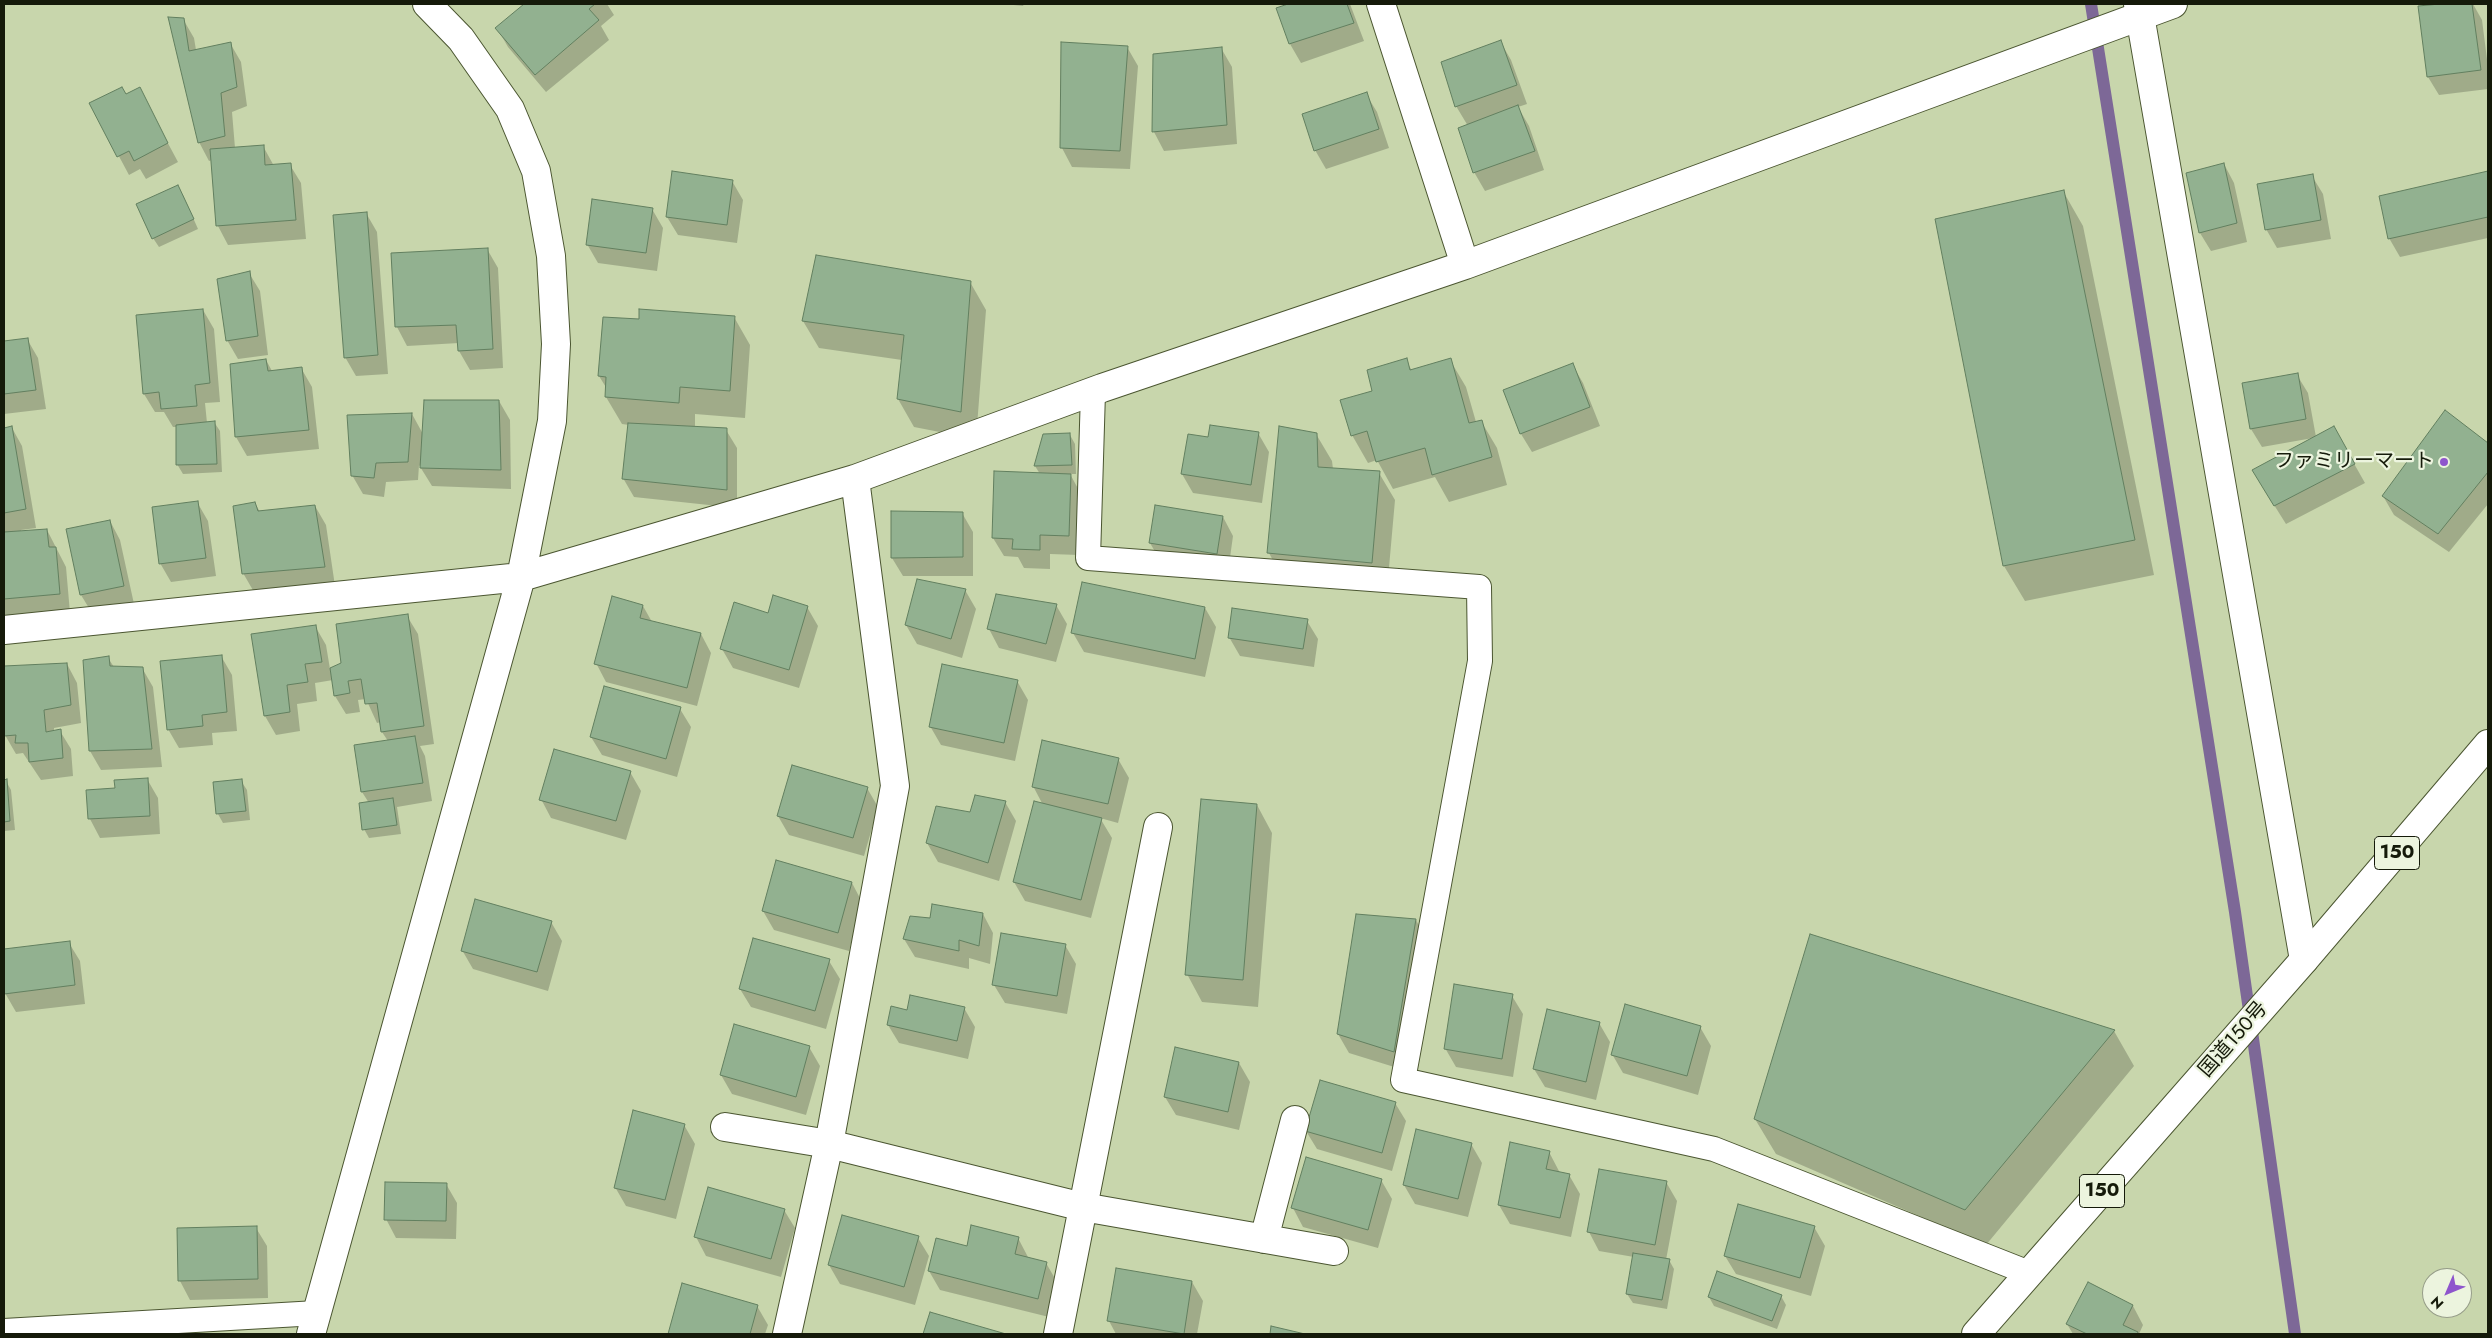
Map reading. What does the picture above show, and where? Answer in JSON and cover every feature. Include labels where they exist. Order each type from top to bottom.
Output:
[{"type":"main road","points":[[314,1324],[521,576],[552,422],[556,344],[551,256],[536,171],[510,109],[460,39],[427,4]]},
{"type":"main road","points":[[1381,4],[1465,264]]},
{"type":"main road","points":[[4,630],[521,576],[856,479],[1093,392],[1465,264],[2115,24],[2139,9],[2173,4]]},
{"type":"main road","points":[[2139,9],[2304,960]]},
{"type":"main road","points":[[787,1334],[829,1144],[896,786],[856,479]]},
{"type":"main road","name":"国道150号","points":[[1976,1334],[2304,960],[2488,744]]},
{"type":"main road","points":[[1058,1334],[1158,827]]},
{"type":"main road","points":[[1264,1239],[1295,1120]]},
{"type":"main road","points":[[725,1127],[829,1144],[1083,1208],[1334,1250]]},
{"type":"lane","points":[[1093,392],[1088,558],[1479,587],[1480,661],[1403,1080],[1714,1149],[2029,1273]]},
{"type":"lane","points":[[4,1331],[314,1324]]},
{"type":"building","points":[[524,4],[595,4],[589,9],[599,20],[535,75],[495,28]]},
{"type":"building","points":[[1288,4],[1347,4],[1354,23],[1289,44],[1276,8]]},
{"type":"building","points":[[2472,4],[2481,70],[2427,77],[2418,6]]},
{"type":"building","points":[[168,17],[184,18],[189,51],[231,42],[237,87],[221,93],[225,136],[198,143]]},
{"type":"building","points":[[1501,40],[1517,85],[1455,107],[1441,62]]},
{"type":"building","points":[[1061,42],[1128,46],[1120,151],[1060,148]]},
{"type":"building","points":[[1222,47],[1227,125],[1152,132],[1153,54]]},
{"type":"building","points":[[122,87],[126,94],[140,87],[168,143],[134,161],[129,151],[117,157],[89,103]]},
{"type":"building","points":[[1367,92],[1379,129],[1314,151],[1302,114]]},
{"type":"building","points":[[1518,105],[1535,151],[1473,173],[1458,128]]},
{"type":"building","points":[[264,145],[265,165],[291,163],[296,220],[216,226],[210,149]]},
{"type":"building","points":[[2224,163],[2237,223],[2199,233],[2186,173]]},
{"type":"building","points":[[672,171],[733,180],[727,225],[666,217]]},
{"type":"building","points":[[2488,171],[2488,217],[2388,239],[2379,196]]},
{"type":"building","points":[[2313,174],[2321,220],[2265,230],[2257,184]]},
{"type":"building","points":[[178,185],[194,219],[152,239],[136,204]]},
{"type":"building","points":[[2064,190],[2135,540],[2003,566],[1935,219]]},
{"type":"building","points":[[592,199],[653,208],[646,253],[586,245]]},
{"type":"building","points":[[367,212],[378,355],[344,358],[333,215]]},
{"type":"building","points":[[488,248],[493,349],[458,351],[456,325],[395,327],[391,253]]},
{"type":"building","points":[[816,255],[971,281],[961,412],[897,399],[904,335],[802,321]]},
{"type":"building","points":[[250,271],[258,336],[226,341],[217,279]]},
{"type":"building","points":[[203,309],[210,383],[195,385],[197,406],[161,409],[159,392],[143,394],[136,315]]},
{"type":"building","points":[[639,309],[735,316],[730,391],[680,387],[679,403],[605,397],[606,377],[598,376],[603,317],[639,319]]},
{"type":"building","points":[[28,338],[36,390],[4,394],[4,341]]},
{"type":"building","points":[[1407,358],[1410,370],[1451,358],[1469,423],[1482,420],[1492,457],[1432,475],[1425,448],[1376,462],[1367,431],[1351,436],[1340,400],[1372,391],[1367,370]]},
{"type":"building","points":[[266,359],[268,371],[302,367],[309,430],[235,437],[230,364]]},
{"type":"building","points":[[1573,363],[1590,407],[1520,434],[1503,390]]},
{"type":"building","points":[[2298,373],[2306,419],[2250,429],[2242,383]]},
{"type":"building","points":[[424,400],[499,400],[501,470],[420,468]]},
{"type":"building","points":[[2445,410],[2488,443],[2488,472],[2438,534],[2382,496]]},
{"type":"building","points":[[412,413],[408,462],[376,463],[374,478],[351,476],[347,415]]},
{"type":"building","points":[[215,421],[217,464],[176,465],[176,425]]},
{"type":"building","points":[[628,423],[727,428],[727,490],[622,479]]},
{"type":"building","points":[[1210,425],[1259,432],[1251,485],[1181,474],[1188,434],[1208,437]]},
{"type":"building","points":[[12,426],[26,509],[4,513],[4,428]]},
{"type":"building","points":[[1279,426],[1317,433],[1318,467],[1380,471],[1372,563],[1267,553]]},
{"type":"building","points":[[2334,426],[2355,464],[2274,506],[2252,470]]},
{"type":"building","points":[[1070,433],[1072,465],[1034,466],[1043,434]]},
{"type":"building","points":[[994,471],[1071,474],[1069,536],[1040,535],[1040,550],[1012,549],[1013,539],[992,538]]},
{"type":"building","points":[[198,501],[206,558],[159,564],[152,507]]},
{"type":"building","points":[[255,502],[258,511],[315,505],[325,567],[242,574],[233,506]]},
{"type":"building","points":[[1155,505],[1223,516],[1217,554],[1149,543]]},
{"type":"building","points":[[891,511],[963,512],[963,557],[891,558]]},
{"type":"building","points":[[110,520],[124,586],[80,595],[66,529]]},
{"type":"building","points":[[47,529],[49,547],[56,547],[60,594],[4,599],[4,532]]},
{"type":"building","points":[[917,579],[966,589],[951,639],[905,625]]},
{"type":"building","points":[[1082,582],[1205,607],[1195,659],[1071,633]]},
{"type":"building","points":[[996,594],[1057,604],[1046,644],[987,629]]},
{"type":"building","points":[[773,595],[808,606],[789,670],[720,649],[734,602],[768,613]]},
{"type":"building","points":[[612,596],[643,605],[640,618],[701,633],[687,688],[594,664]]},
{"type":"building","points":[[1232,608],[1308,619],[1303,649],[1228,638]]},
{"type":"building","points":[[408,614],[424,726],[381,732],[377,703],[365,704],[361,679],[348,681],[350,693],[334,696],[330,668],[341,663],[336,624]]},
{"type":"building","points":[[316,625],[322,662],[305,664],[308,682],[287,685],[290,712],[264,716],[251,634]]},
{"type":"building","points":[[222,655],[227,712],[202,715],[203,726],[167,730],[160,661]]},
{"type":"building","points":[[109,656],[110,666],[143,667],[152,749],[89,751],[83,660]]},
{"type":"building","points":[[67,663],[71,705],[44,710],[46,732],[61,729],[63,758],[29,762],[28,743],[15,743],[16,735],[4,736],[4,666]]},
{"type":"building","points":[[942,664],[1018,680],[1004,743],[929,727]]},
{"type":"building","points":[[604,686],[681,707],[666,759],[590,737]]},
{"type":"building","points":[[415,736],[423,783],[361,792],[354,745]]},
{"type":"building","points":[[1042,740],[1119,758],[1108,804],[1032,787]]},
{"type":"building","points":[[554,749],[631,771],[616,821],[539,800]]},
{"type":"building","points":[[792,765],[868,787],[853,838],[777,816]]},
{"type":"building","points":[[148,778],[150,816],[88,819],[86,790],[115,788],[114,780]]},
{"type":"building","points":[[7,779],[10,821],[4,822],[4,780]]},
{"type":"building","points":[[242,779],[246,811],[216,814],[213,782]]},
{"type":"building","points":[[975,795],[1006,801],[988,863],[926,843],[936,806],[970,812]]},
{"type":"building","points":[[393,798],[397,825],[362,830],[359,803]]},
{"type":"building","points":[[1201,799],[1257,804],[1243,980],[1185,975]]},
{"type":"building","points":[[1034,801],[1102,818],[1081,900],[1013,882]]},
{"type":"building","points":[[776,860],[852,882],[838,933],[762,911]]},
{"type":"building","points":[[475,899],[552,921],[537,972],[461,951]]},
{"type":"building","points":[[932,904],[983,913],[979,946],[959,940],[959,951],[903,939],[910,916],[930,918]]},
{"type":"building","points":[[1356,914],[1416,919],[1394,1052],[1337,1034]]},
{"type":"building","points":[[1001,933],[1066,944],[1057,996],[992,985]]},
{"type":"building","points":[[1810,934],[2115,1030],[1965,1210],[1754,1119]]},
{"type":"building","points":[[753,938],[830,959],[815,1011],[739,989]]},
{"type":"building","points":[[70,941],[75,985],[4,994],[4,949]]},
{"type":"building","points":[[1454,984],[1513,994],[1502,1059],[1444,1049]]},
{"type":"building","points":[[910,995],[965,1007],[957,1041],[887,1025],[891,1006],[907,1010]]},
{"type":"building","points":[[1625,1004],[1701,1026],[1687,1076],[1611,1055]]},
{"type":"building","points":[[1547,1009],[1600,1022],[1586,1082],[1533,1069]]},
{"type":"building","points":[[734,1024],[810,1046],[796,1097],[720,1075]]},
{"type":"building","points":[[1175,1047],[1239,1062],[1228,1112],[1164,1097]]},
{"type":"building","points":[[1320,1080],[1396,1102],[1382,1153],[1305,1131]]},
{"type":"building","points":[[633,1110],[685,1124],[665,1200],[614,1188]]},
{"type":"building","points":[[1416,1129],[1472,1143],[1458,1199],[1403,1185]]},
{"type":"building","points":[[1510,1142],[1550,1151],[1546,1169],[1570,1174],[1560,1218],[1498,1205]]},
{"type":"building","points":[[1306,1157],[1382,1179],[1368,1230],[1291,1208]]},
{"type":"building","points":[[1599,1169],[1667,1181],[1655,1245],[1587,1232]]},
{"type":"building","points":[[385,1182],[447,1183],[446,1221],[384,1220]]},
{"type":"building","points":[[708,1187],[785,1209],[771,1259],[694,1237]]},
{"type":"building","points":[[1738,1204],[1815,1226],[1800,1278],[1724,1256]]},
{"type":"building","points":[[842,1215],[919,1236],[904,1287],[828,1265]]},
{"type":"building","points":[[971,1225],[1019,1237],[1015,1254],[1047,1262],[1038,1299],[928,1271],[936,1238],[967,1246]]},
{"type":"building","points":[[257,1226],[258,1279],[178,1281],[177,1228]]},
{"type":"building","points":[[1633,1253],[1670,1259],[1662,1300],[1626,1294]]},
{"type":"building","points":[[1116,1268],[1192,1281],[1184,1334],[1107,1321]]},
{"type":"building","points":[[1717,1271],[1782,1295],[1772,1321],[1708,1297]]},
{"type":"building","points":[[2088,1282],[2133,1305],[2123,1325],[2138,1332],[2137,1334],[2087,1334],[2066,1324]]},
{"type":"building","points":[[682,1283],[758,1305],[750,1334],[668,1334]]},
{"type":"building","points":[[930,1312],[1006,1334],[923,1334]]},
{"type":"building","points":[[1271,1326],[1305,1334],[1270,1334]]},
{"type":"waterway","points":[[2091,4],[2235,912],[2295,1334]]},
{"type":"place","name":"ファミリーマート","points":[[2444,462]]}]
